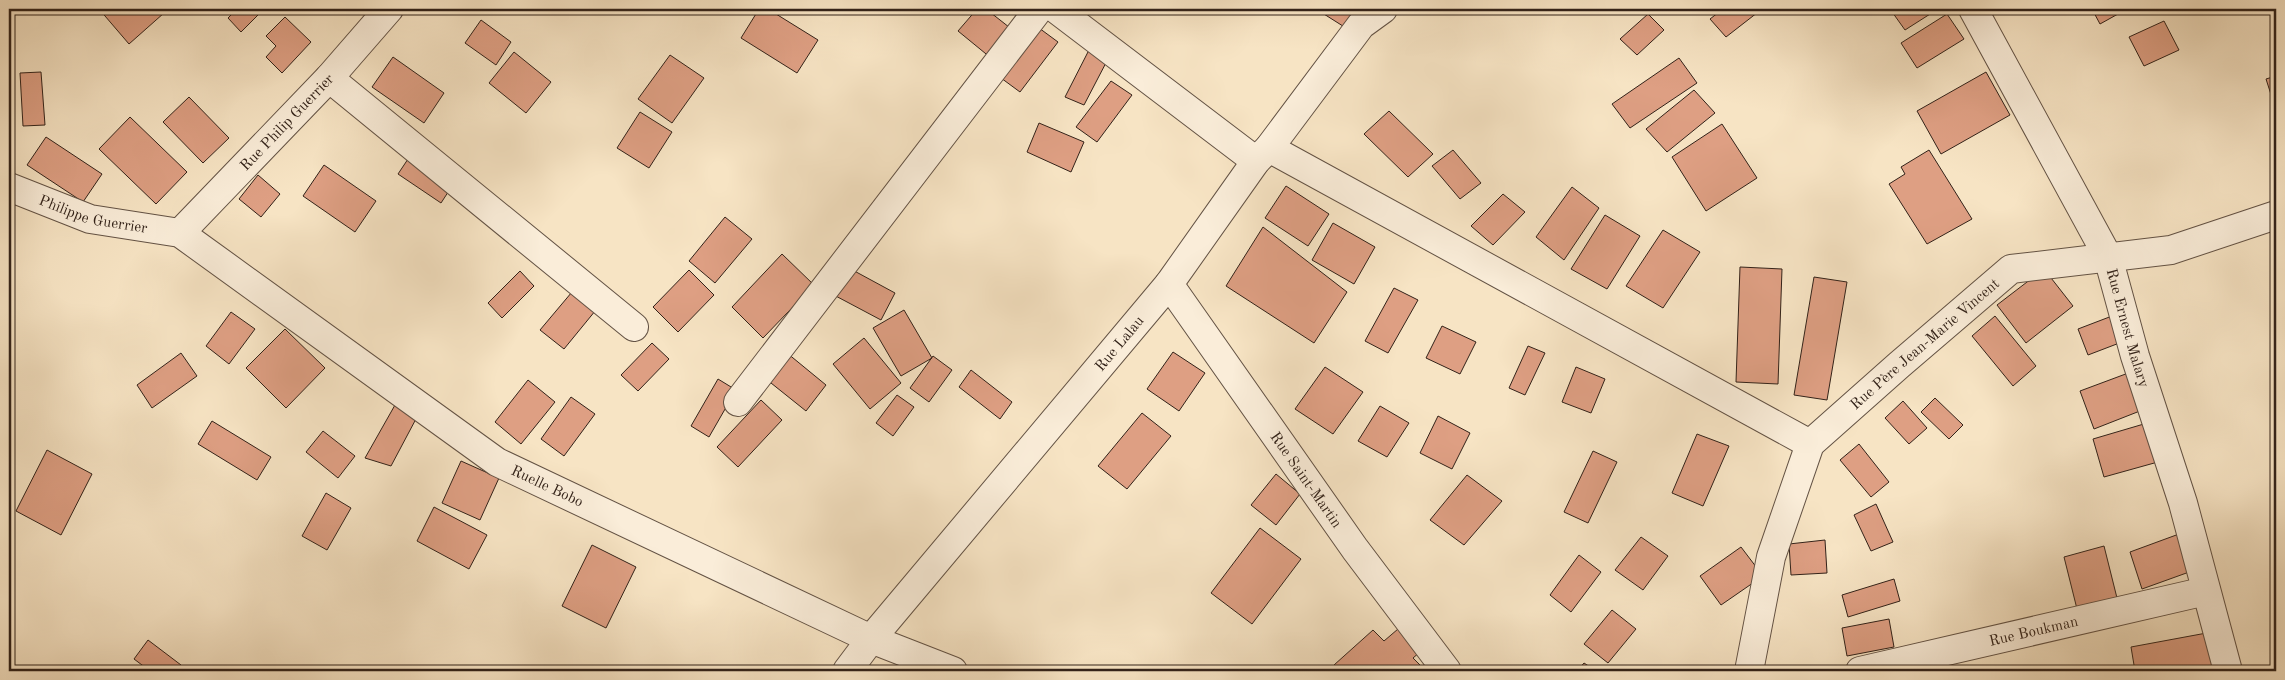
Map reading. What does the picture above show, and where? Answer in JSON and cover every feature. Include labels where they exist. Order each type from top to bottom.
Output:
[{"type":"street","name":"Rue Philip Guerrier","points":[[180,233],[329,78],[390,9]]},
{"type":"street","points":[[738,402],[1039,9]]},
{"type":"street","points":[[1056,9],[1263,155],[1810,444],[1771,557],[1750,671]]},
{"type":"street","name":"Rue Lalau","points":[[847,671],[1169,284],[1361,25],[1383,9]]},
{"type":"street","name":"Rue Ernest Malary","points":[[1973,9],[2108,257],[2135,356],[2183,503],[2228,671]]},
{"type":"street","points":[[329,78],[634,328]]},
{"type":"street","name":"Philippe Guerrier","points":[[9,187],[90,219],[180,233]]},
{"type":"street","name":"Rue Père Jean-Marie Vincent","points":[[1810,444],[2012,269],[2171,250],[2276,215]]},
{"type":"street","name":"Ruelle Bobo","points":[[180,233],[497,462],[872,639],[953,671]]},
{"type":"street","name":"Rue Saint-Martin","points":[[1169,284],[1355,549],[1447,671]]},
{"type":"street","name":"Rue Boukman","points":[[1860,671],[2206,591]]},
{"type":"building","points":[[99,9],[160,9],[164,13],[129,44]]},
{"type":"building","points":[[237,9],[264,9],[241,32],[228,18]]},
{"type":"building","points":[[759,9],[768,9],[818,40],[797,73],[741,38]]},
{"type":"building","points":[[977,9],[986,9],[1014,31],[991,58],[958,31]]},
{"type":"building","points":[[1316,9],[1359,9],[1346,28]]},
{"type":"building","points":[[1723,9],[1762,9],[1726,37],[1710,19]]},
{"type":"building","points":[[1890,9],[1938,9],[1905,30]]},
{"type":"building","points":[[2092,9],[2127,9],[2100,24]]},
{"type":"building","points":[[1648,14],[1664,30],[1637,55],[1620,39]]},
{"type":"building","points":[[1947,14],[1964,39],[1917,68],[1901,43]]},
{"type":"building","points":[[285,17],[311,42],[282,73],[266,57],[276,46],[266,36]]},
{"type":"building","points":[[481,20],[511,42],[496,65],[465,43]]},
{"type":"building","points":[[2164,21],[2179,50],[2144,66],[2129,37]]},
{"type":"building","points":[[1039,28],[1058,42],[1020,92],[1001,78]]},
{"type":"building","points":[[1090,48],[1109,57],[1084,105],[1065,97]]},
{"type":"building","points":[[514,52],[551,82],[526,113],[489,83]]},
{"type":"building","points":[[670,55],[704,78],[672,123],[638,99]]},
{"type":"building","points":[[393,57],[444,93],[424,123],[372,87]]},
{"type":"building","points":[[1679,58],[1697,83],[1630,128],[1612,104]]},
{"type":"building","points":[[41,72],[45,125],[23,126],[20,73]]},
{"type":"building","points":[[1986,72],[2010,115],[1941,154],[1917,111]]},
{"type":"building","points":[[2276,76],[2276,110],[2266,79]]},
{"type":"building","points":[[1111,81],[1132,95],[1097,142],[1076,127]]},
{"type":"building","points":[[1694,90],[1715,113],[1667,152],[1646,129]]},
{"type":"building","points":[[189,97],[229,138],[203,163],[163,122]]},
{"type":"building","points":[[1389,111],[1433,154],[1408,177],[1364,134]]},
{"type":"building","points":[[640,112],[672,132],[649,168],[617,148]]},
{"type":"building","points":[[130,117],[187,172],[156,204],[99,149]]},
{"type":"building","points":[[1039,123],[1084,142],[1071,172],[1027,152]]},
{"type":"building","points":[[1722,124],[1757,178],[1706,211],[1672,157]]},
{"type":"building","points":[[46,137],[102,174],[83,202],[27,165]]},
{"type":"building","points":[[1453,150],[1481,183],[1460,199],[1432,166]]},
{"type":"building","points":[[1929,150],[1972,219],[1927,244],[1889,184],[1905,174],[1901,167]]},
{"type":"building","points":[[412,153],[454,183],[441,203],[398,174]]},
{"type":"building","points":[[324,165],[376,201],[355,232],[303,196]]},
{"type":"building","points":[[258,175],[280,194],[261,217],[239,199]]},
{"type":"building","points":[[1286,186],[1329,214],[1308,246],[1265,218]]},
{"type":"building","points":[[1572,187],[1599,208],[1564,260],[1536,237]]},
{"type":"building","points":[[1503,194],[1525,212],[1493,245],[1471,226]]},
{"type":"building","points":[[1605,215],[1640,236],[1607,289],[1571,269]]},
{"type":"building","points":[[725,217],[752,239],[715,283],[689,261]]},
{"type":"building","points":[[1333,223],[1375,247],[1354,284],[1312,260]]},
{"type":"building","points":[[1263,227],[1347,292],[1314,343],[1226,286]]},
{"type":"building","points":[[1663,230],[1700,252],[1663,308],[1626,286]]},
{"type":"building","points":[[782,254],[814,285],[763,338],[732,307]]},
{"type":"building","points":[[847,267],[895,293],[881,320],[832,294]]},
{"type":"building","points":[[1740,267],[1782,269],[1778,384],[1736,382]]},
{"type":"building","points":[[2044,269],[2073,306],[2026,343],[1997,305]]},
{"type":"building","points":[[689,270],[714,295],[678,332],[653,307]]},
{"type":"building","points":[[520,271],[534,286],[502,318],[488,303]]},
{"type":"building","points":[[1814,277],[1847,282],[1827,400],[1794,395]]},
{"type":"building","points":[[577,286],[600,305],[564,349],[540,330]]},
{"type":"building","points":[[1394,288],[1418,300],[1388,353],[1365,341]]},
{"type":"building","points":[[904,310],[932,358],[901,376],[873,328]]},
{"type":"building","points":[[231,312],[255,329],[229,364],[206,346]]},
{"type":"building","points":[[1995,316],[2036,366],[2013,386],[1972,336]]},
{"type":"building","points":[[2112,316],[2122,342],[2088,355],[2078,329]]},
{"type":"building","points":[[1442,326],[1476,342],[1460,374],[1426,358]]},
{"type":"building","points":[[285,329],[325,368],[286,408],[246,368]]},
{"type":"building","points":[[864,338],[901,383],[870,409],[833,364]]},
{"type":"building","points":[[652,343],[669,359],[638,391],[621,375]]},
{"type":"building","points":[[1528,346],[1545,353],[1525,395],[1509,388]]},
{"type":"building","points":[[1173,352],[1205,373],[1179,411],[1147,389]]},
{"type":"building","points":[[181,353],[197,376],[152,408],[137,385]]},
{"type":"building","points":[[787,353],[826,385],[806,411],[766,379]]},
{"type":"building","points":[[933,356],[952,370],[929,402],[910,388]]},
{"type":"building","points":[[1325,367],[1363,392],[1333,434],[1295,409]]},
{"type":"building","points":[[1576,367],[1605,379],[1591,413],[1562,402]]},
{"type":"building","points":[[971,370],[1012,402],[1000,419],[959,387]]},
{"type":"building","points":[[2131,372],[2145,409],[2094,429],[2080,391]]},
{"type":"building","points":[[718,379],[736,390],[709,437],[691,426]]},
{"type":"building","points":[[528,380],[555,402],[521,444],[495,422]]},
{"type":"building","points":[[897,395],[914,407],[893,436],[876,423]]},
{"type":"building","points":[[571,397],[595,414],[564,456],[541,439]]},
{"type":"building","points":[[1935,398],[1963,425],[1949,439],[1921,412]]},
{"type":"building","points":[[761,400],[782,420],[738,467],[717,447]]},
{"type":"building","points":[[1903,401],[1927,428],[1909,444],[1885,418]]},
{"type":"building","points":[[395,405],[417,417],[391,466],[365,458]]},
{"type":"building","points":[[1380,406],[1409,423],[1387,457],[1358,441]]},
{"type":"building","points":[[1142,413],[1171,436],[1127,489],[1098,466]]},
{"type":"building","points":[[1438,416],[1470,433],[1452,469],[1420,453]]},
{"type":"building","points":[[212,421],[271,457],[257,480],[198,444]]},
{"type":"building","points":[[2154,421],[2165,460],[2104,477],[2093,439]]},
{"type":"building","points":[[323,431],[355,456],[338,478],[306,452]]},
{"type":"building","points":[[1697,434],[1729,446],[1703,506],[1672,493]]},
{"type":"building","points":[[1859,444],[1889,482],[1871,497],[1840,460]]},
{"type":"building","points":[[47,450],[92,474],[61,535],[16,511]]},
{"type":"building","points":[[1593,451],[1617,462],[1588,523],[1564,512]]},
{"type":"building","points":[[461,461],[499,478],[480,520],[442,503]]},
{"type":"building","points":[[1276,474],[1300,494],[1276,525],[1251,505]]},
{"type":"building","points":[[1467,475],[1502,501],[1464,545],[1430,520]]},
{"type":"building","points":[[326,493],[351,508],[327,550],[302,536]]},
{"type":"building","points":[[1876,504],[1893,542],[1871,551],[1854,515]]},
{"type":"building","points":[[434,507],[487,535],[469,569],[417,541]]},
{"type":"building","points":[[1260,528],[1301,559],[1252,624],[1211,593]]},
{"type":"building","points":[[2179,534],[2192,571],[2142,589],[2130,552]]},
{"type":"building","points":[[1641,537],[1668,556],[1643,590],[1615,570]]},
{"type":"building","points":[[1825,540],[1827,573],[1791,575],[1789,544]]},
{"type":"building","points":[[592,545],[636,567],[606,628],[562,606]]},
{"type":"building","points":[[2104,546],[2118,602],[2078,613],[2064,557]]},
{"type":"building","points":[[1741,547],[1763,576],[1721,605],[1700,576]]},
{"type":"building","points":[[1579,555],[1601,572],[1571,612],[1550,595]]},
{"type":"building","points":[[1894,579],[1900,601],[1848,617],[1842,595]]},
{"type":"building","points":[[1612,610],[1636,629],[1608,663],[1584,644]]},
{"type":"building","points":[[1889,619],[1894,647],[1847,656],[1842,628]]},
{"type":"building","points":[[1398,629],[1420,652],[1413,658],[1421,666],[1415,671],[1340,671],[1334,665],[1373,630],[1384,641]]},
{"type":"building","points":[[2212,632],[2219,671],[2135,671],[2131,647]]},
{"type":"building","points":[[148,640],[181,665],[176,671],[150,671],[134,659]]},
{"type":"building","points":[[1584,663],[1596,671],[1577,671]]}]
